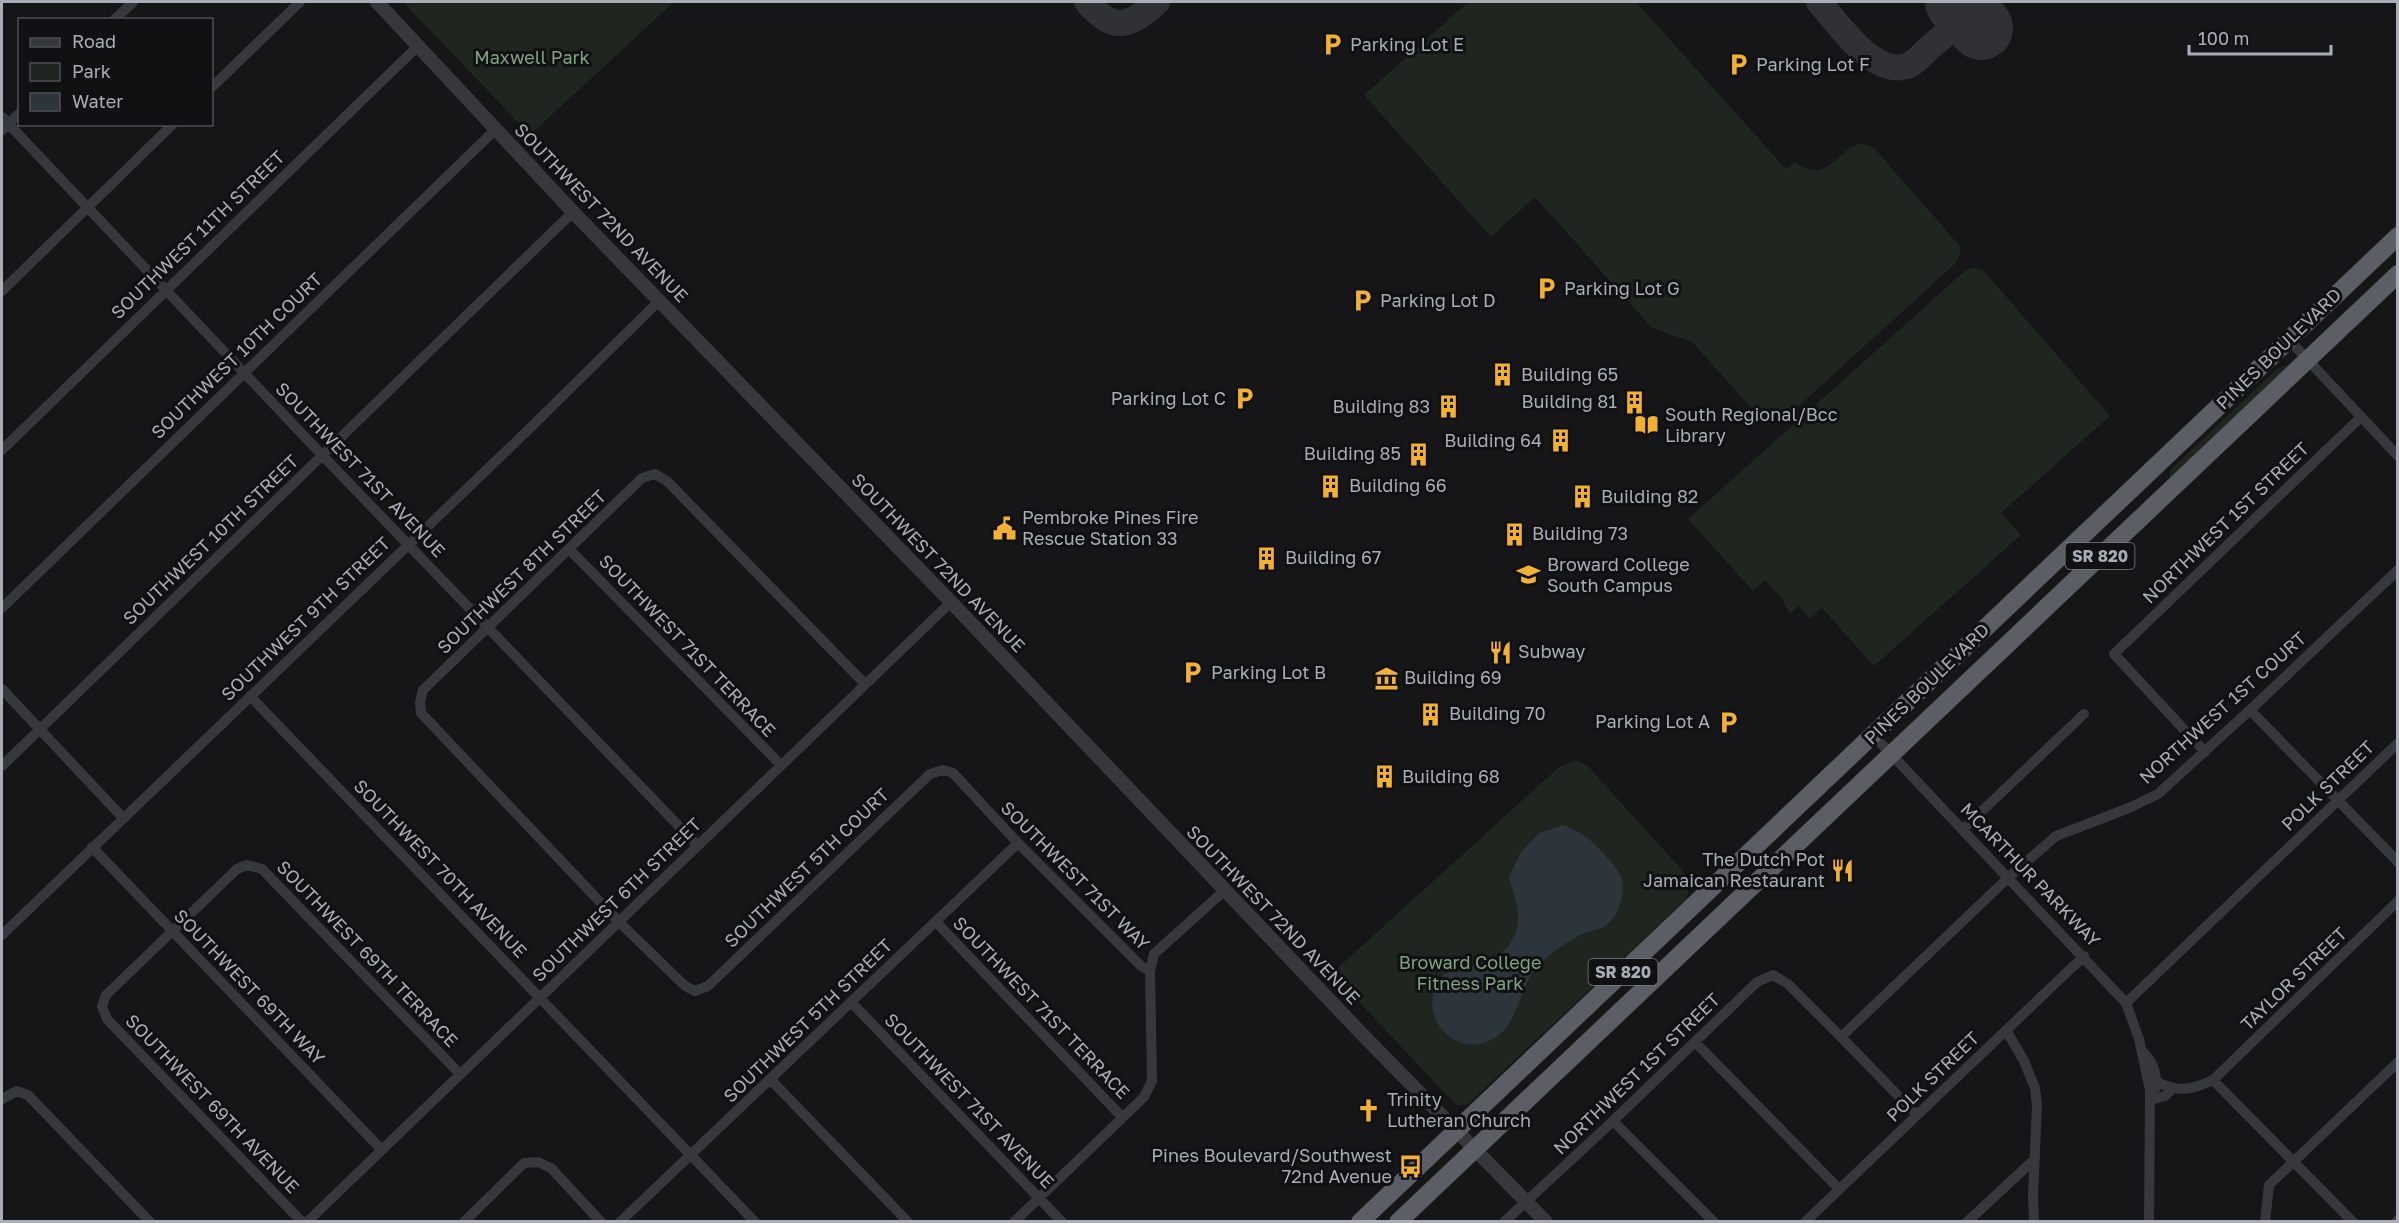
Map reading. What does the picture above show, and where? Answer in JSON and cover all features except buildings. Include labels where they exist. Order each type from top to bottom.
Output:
[{"type":"highway","name":"PINES BOULEVARD","points":[[1456,1131],[2397,236]]},
{"type":"highway","name":"PINES BOULEVARD","points":[[1474,1149],[2397,274]]},
{"type":"highway","points":[[1709,890],[1715,908],[1713,922]]},
{"type":"highway","name":"SR 820","points":[[1360,1221],[1456,1131]]},
{"type":"highway","name":"SR 820","points":[[1398,1221],[1474,1149]]},
{"type":"street","points":[[116,18],[133,2]]},
{"type":"street","points":[[213,86],[300,2]]},
{"type":"street","name":"SOUTHWEST 72ND AVENUE","points":[[377,2],[573,212],[1456,1131],[1546,1221]]},
{"type":"street","name":"SOUTHWEST 11TH STREET","points":[[2,450],[165,289],[418,46]]},
{"type":"street","points":[[4,124],[18,114]]},
{"type":"street","name":"SOUTHWEST 71ST AVENUE","points":[[4,124],[87,207],[697,844]]},
{"type":"street","points":[[2,291],[171,126]]},
{"type":"street","name":"SOUTHWEST 10TH COURT","points":[[2,608],[496,129]]},
{"type":"street","name":"SOUTHWEST 10TH STREET","points":[[2,766],[573,212]]},
{"type":"street","name":"SOUTHWEST 9TH STREET","points":[[2,935],[525,433],[659,301]]},
{"type":"street","points":[[2289,340],[2397,456]]},
{"type":"street","name":"NORTHWEST 1ST STREET","points":[[2205,752],[2114,654],[2361,417]]},
{"type":"street","name":"SOUTHWEST 8TH STREET","points":[[619,922],[421,713],[420,702],[423,690],[487,627],[570,550],[642,478],[655,474],[667,481],[865,684]]},
{"type":"street","name":"SOUTHWEST 71ST TERRACE","points":[[570,550],[781,765]]},
{"type":"street","name":"NORTHWEST 1ST COURT","points":[[1841,1037],[2009,877],[2056,836],[2129,808],[2158,794],[2397,570]]},
{"type":"street","name":"SOUTHWEST 6TH STREET","points":[[304,1221],[951,603]]},
{"type":"street","points":[[2,689],[123,818]]},
{"type":"street","name":"SOUTHWEST 70TH AVENUE","points":[[250,696],[755,1221]]},
{"type":"street","points":[[2250,710],[2397,862]]},
{"type":"street","points":[[1963,829],[2084,714]]},
{"type":"street","name":"MCARTHUR PARKWAY","points":[[1873,735],[2126,1003],[2142,1050],[2152,1100]]},
{"type":"street","name":"POLK STREET","points":[[2126,1003],[2397,743]]},
{"type":"street","name":"SOUTHWEST 5TH COURT","points":[[619,922],[685,986],[695,990],[708,986],[930,774],[943,770]]},
{"type":"street","name":"SOUTHWEST 71ST WAY","points":[[943,770],[953,773],[1018,843],[1141,966],[1150,971],[1152,1081],[1144,1096],[1014,1221]]},
{"type":"street","name":"SOUTHWEST 5TH STREET","points":[[620,1221],[1018,843]]},
{"type":"street","name":"SOUTHWEST 69TH WAY","points":[[92,847],[381,1149]]},
{"type":"street","name":"SOUTHWEST 69TH TERRACE","points":[[172,930],[237,869],[247,865],[262,869],[460,1074]]},
{"type":"street","points":[[1150,971],[1154,954],[1225,890]]},
{"type":"street","name":"TAYLOR STREET","points":[[2213,1080],[2397,901]]},
{"type":"street","name":"SOUTHWEST 71ST TERRACE","points":[[936,922],[1122,1117]]},
{"type":"street","name":"SOUTHWEST 69TH AVENUE","points":[[172,930],[106,995],[102,1006],[107,1019],[304,1221]]},
{"type":"street","name":"POLK STREET","points":[[1805,1221],[2084,956]]},
{"type":"street","name":"NORTHWEST 1ST STREET","points":[[1504,1221],[1613,1121],[1757,982],[1773,975],[1788,984],[1841,1037]]},
{"type":"street","name":"SOUTHWEST 71ST AVENUE","points":[[852,1003],[1062,1221]]},
{"type":"street","points":[[2006,1030],[2024,1060],[2035,1088],[2034,1221]]},
{"type":"street","points":[[1841,1037],[1917,1115]]},
{"type":"street","points":[[1695,1042],[1839,1189]]},
{"type":"street","name":"MCARTHUR PARKWAY","points":[[2142,1050],[2151,1059],[2157,1077],[2150,1114],[2149,1221]]},
{"type":"street","points":[[2265,1221],[2269,1185],[2397,1062]]},
{"type":"street","points":[[771,1080],[908,1221]]},
{"type":"street","points":[[2156,1082],[2171,1090],[2199,1087],[2213,1080],[2353,1221]]},
{"type":"street","points":[[2152,1100],[2165,1096],[2171,1090]]},
{"type":"street","points":[[2,1099],[16,1091],[28,1095],[150,1221]]},
{"type":"street","points":[[1613,1121],[1714,1221]]},
{"type":"street","points":[[1967,1221],[2035,1159]]},
{"type":"street","points":[[464,1221],[524,1163],[538,1162],[551,1168],[601,1221]]},
{"type":"green space","name":"Maxwell Park","points":[[403,2],[674,2],[530,135]]},
{"type":"green space","points":[[1468,2],[1636,2],[1786,169],[1795,162],[1808,169],[1819,170],[1854,146],[1863,144],[1874,148],[1959,245],[1961,253],[1956,263],[1780,423],[1776,425],[1765,423],[1692,342],[1652,328],[1535,197],[1491,237],[1364,95]]},
{"type":"green space","points":[[1975,268],[1983,270],[2110,416],[2001,513],[2021,535],[1874,666],[1822,608],[1810,619],[1799,606],[1790,614],[1781,597],[1765,580],[1753,591],[1688,519],[1966,270]]},
{"type":"green space","points":[[2286,365],[2289,368],[2169,481],[2171,469],[2277,369]]},
{"type":"green space","name":"Broward College Fitness Park","points":[[1575,760],[1587,765],[1691,880],[1687,898],[1468,1104],[1457,1106],[1332,973],[1559,767]]},
{"type":"water","points":[[1563,825],[1593,843],[1620,874],[1623,890],[1617,913],[1607,925],[1586,932],[1572,940],[1541,963],[1533,972],[1513,1016],[1499,1035],[1477,1044],[1456,1041],[1440,1027],[1435,1017],[1432,1006],[1435,989],[1444,974],[1483,963],[1505,950],[1517,928],[1518,913],[1509,877],[1521,852],[1539,833]]},
{"type":"taxiway","points":[[1087,2],[1105,19],[1122,23],[1138,17],[1157,2]]},
{"type":"taxiway","points":[[1819,2],[1857,46],[1882,64],[1894,67],[1907,66],[1918,59],[1949,30],[1959,11],[1969,2]]},
{"type":"runway","points":[[1957,2],[1981,28]]},
{"type":"place","name":"Parking Lot E","points":[[1332,45]]},
{"type":"place","name":"Parking Lot F","points":[[1738,65]]},
{"type":"place","name":"Parking Lot G","points":[[1546,289]]},
{"type":"place","name":"Parking Lot D","points":[[1362,301]]},
{"type":"place","name":"Building 65","points":[[1503,375]]},
{"type":"place","name":"Parking Lot C","points":[[1244,399]]},
{"type":"place","name":"Building 81","points":[[1635,402]]},
{"type":"place","name":"Building 83","points":[[1448,407]]},
{"type":"place","name":"South Regional/Bcc Library","points":[[1647,425]]},
{"type":"place","name":"Building 64","points":[[1560,441]]},
{"type":"place","name":"Building 85","points":[[1419,454]]},
{"type":"place","name":"Building 66","points":[[1331,486]]},
{"type":"place","name":"Building 82","points":[[1583,497]]},
{"type":"place","name":"Pembroke Pines Fire Rescue Station 33","points":[[1004,528]]},
{"type":"place","name":"Building 73","points":[[1514,534]]},
{"type":"place","name":"Building 67","points":[[1267,558]]},
{"type":"place","name":"Broward College South Campus","points":[[1529,575]]},
{"type":"place","name":"Subway","points":[[1500,652]]},
{"type":"place","name":"Parking Lot B","points":[[1193,673]]},
{"type":"place","name":"Building 69","points":[[1386,678]]},
{"type":"place","name":"Building 70","points":[[1431,714]]},
{"type":"place","name":"Parking Lot A","points":[[1728,722]]},
{"type":"place","name":"Building 68","points":[[1384,777]]},
{"type":"place","name":"The Dutch Pot Jamaican Restaurant","points":[[1843,870]]},
{"type":"place","name":"Trinity Lutheran Church","points":[[1369,1110]]},
{"type":"place","name":"Pines Boulevard/Southwest 72nd Avenue","points":[[1410,1166]]}]
